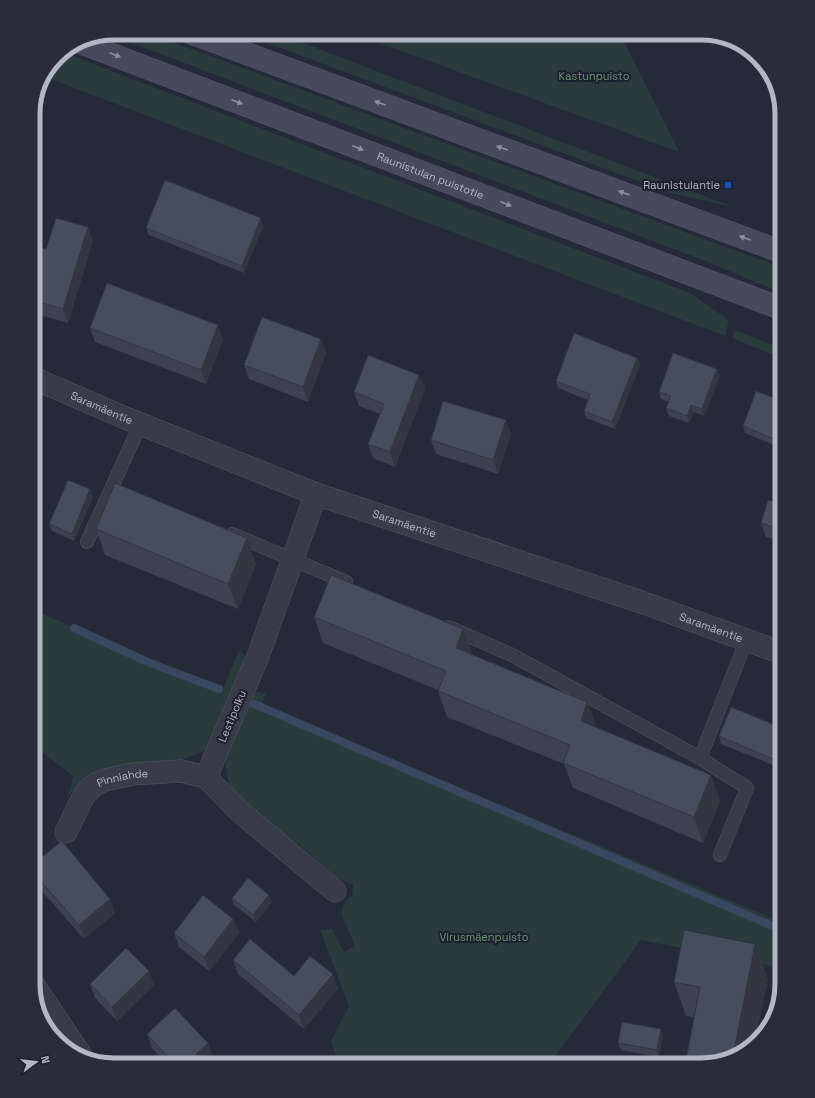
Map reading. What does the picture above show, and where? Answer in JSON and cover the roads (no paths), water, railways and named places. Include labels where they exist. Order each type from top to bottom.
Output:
[{"type":"main road","points":[[211,40],[775,249]]},
{"type":"main road","name":"Raunistulan puistotie","points":[[87,45],[775,306]]},
{"type":"street","name":"Saramäentie","points":[[40,381],[316,494],[747,639],[775,650]]},
{"type":"street","name":"Lestipolku","points":[[206,777],[256,659],[316,494]]},
{"type":"street","name":"Pinniahde","points":[[66,832],[84,795],[94,785],[105,780],[133,774],[181,771],[206,777]]},
{"type":"street","points":[[206,777],[239,811],[335,891]]},
{"type":"street","points":[[41,995],[75,1047]]},
{"type":"lane","points":[[87,542],[140,423]]},
{"type":"lane","points":[[113,485],[126,490]]},
{"type":"lane","points":[[223,530],[360,588]]},
{"type":"lane","points":[[438,622],[512,655],[700,758],[747,788],[720,856]]},
{"type":"lane","points":[[700,758],[747,639]]},
{"type":"waterway","points":[[74,628],[150,663],[219,689]]},
{"type":"waterway","points":[[254,704],[775,927]]},
{"type":"place","name":"Raunistulantie","points":[[728,185]]},
{"type":"park label","name":"Kastunpuisto","points":[[594,76]]},
{"type":"park label","name":"Virusmäenpuisto","points":[[484,937]]}]
